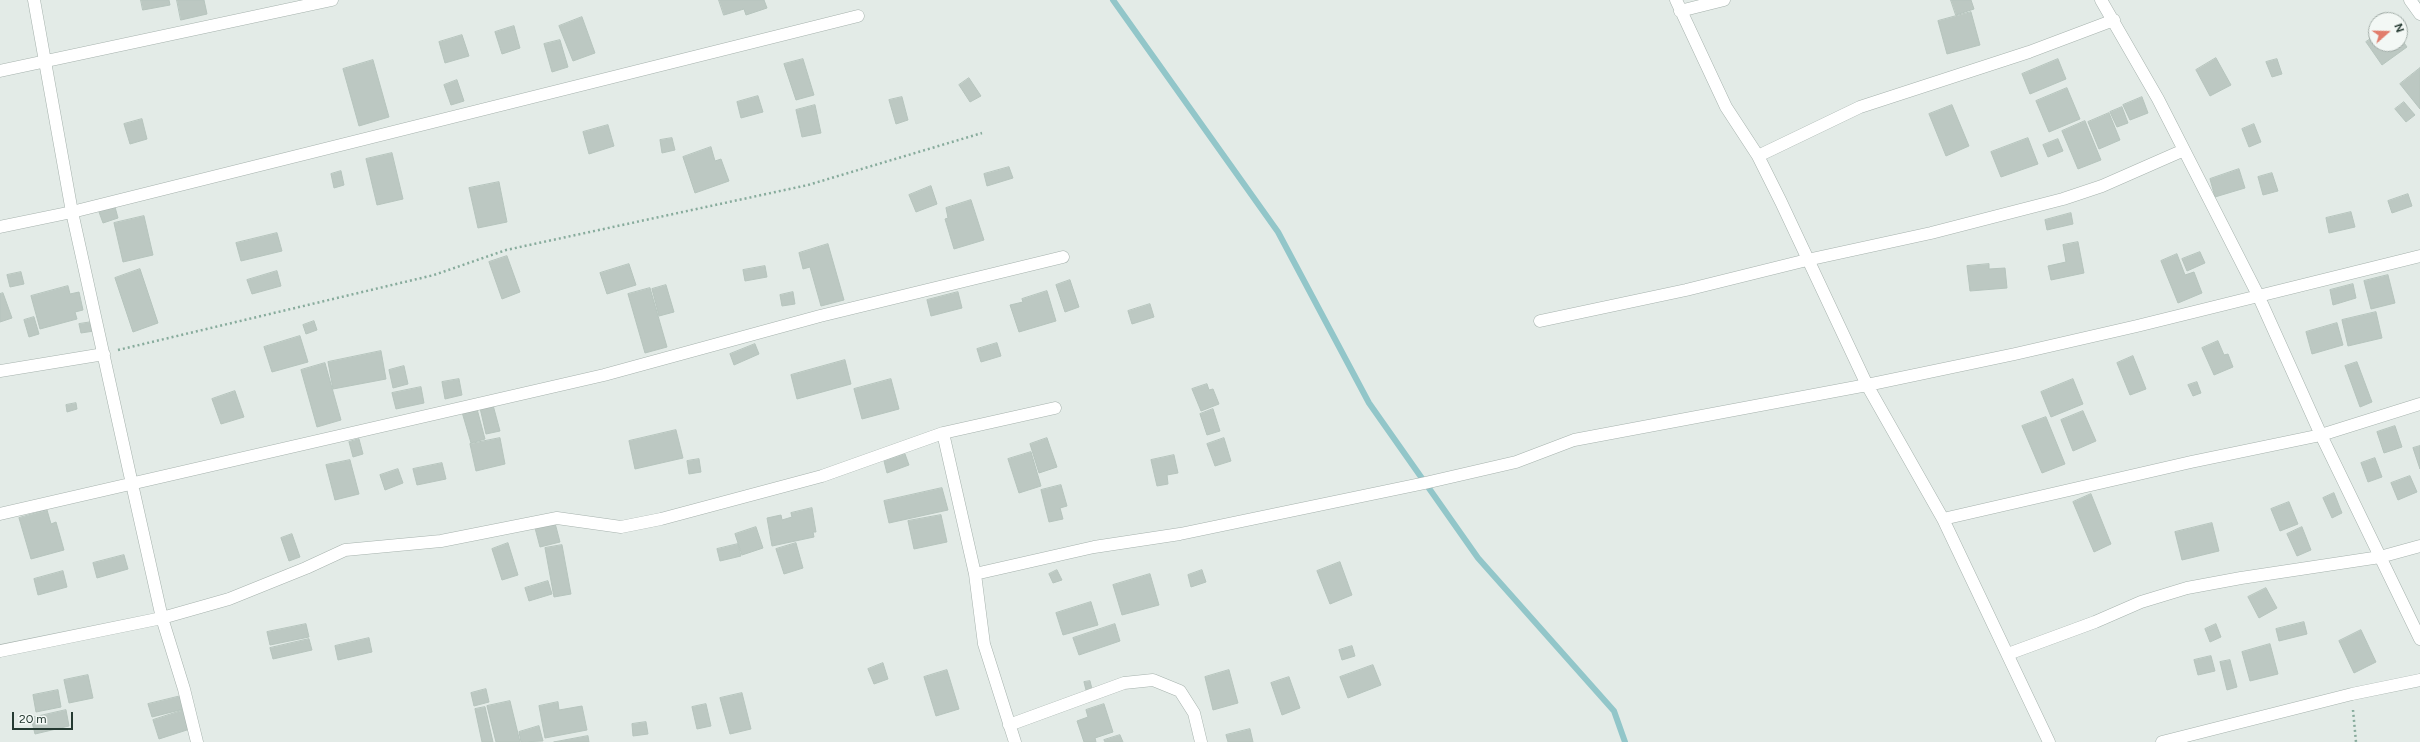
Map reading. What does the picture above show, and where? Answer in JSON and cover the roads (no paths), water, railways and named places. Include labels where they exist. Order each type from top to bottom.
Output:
[{"type":"street","points":[[34,0],[72,212],[162,618],[184,689],[197,742]]},
{"type":"street","points":[[0,71],[332,0]]},
{"type":"street","points":[[1724,0],[1678,6],[1726,107],[1758,156],[1867,385],[1943,519],[2049,742]]},
{"type":"street","points":[[2101,0],[2114,20],[2184,150],[2258,295],[2321,435],[2420,639]]},
{"type":"street","points":[[2410,0],[2420,14]]},
{"type":"street","points":[[0,227],[72,212],[858,16]]},
{"type":"street","points":[[1758,156],[1860,107],[2029,52],[2114,20]]},
{"type":"street","points":[[1540,321],[1686,290],[1807,260],[1931,233],[2063,199],[2102,186],[2184,150]]},
{"type":"street","points":[[975,574],[1094,547],[1180,534],[1425,483],[1516,462],[1574,440],[1867,385],[2136,326],[2420,256]]},
{"type":"street","points":[[0,514],[604,375],[820,316],[1063,257]]},
{"type":"street","points":[[0,371],[104,354]]},
{"type":"street","points":[[1943,519],[2191,462],[2321,435],[2420,404]]},
{"type":"street","points":[[0,651],[162,618],[229,599],[306,568],[345,550],[441,541],[557,518],[621,527],[628,526],[822,476],[943,433],[1055,408]]},
{"type":"street","points":[[943,433],[975,574],[984,644],[1015,742]]},
{"type":"street","points":[[2008,654],[2095,622],[2140,602],[2187,588],[2241,578],[2380,557],[2420,546]]},
{"type":"street","points":[[1009,724],[1124,683],[1153,680],[1180,691],[1194,713],[1201,742]]},
{"type":"street","points":[[2162,742],[2352,694],[2420,680]]},
{"type":"waterway","points":[[1113,0],[1278,232],[1369,403],[1478,558],[1614,711],[1625,742]]}]
